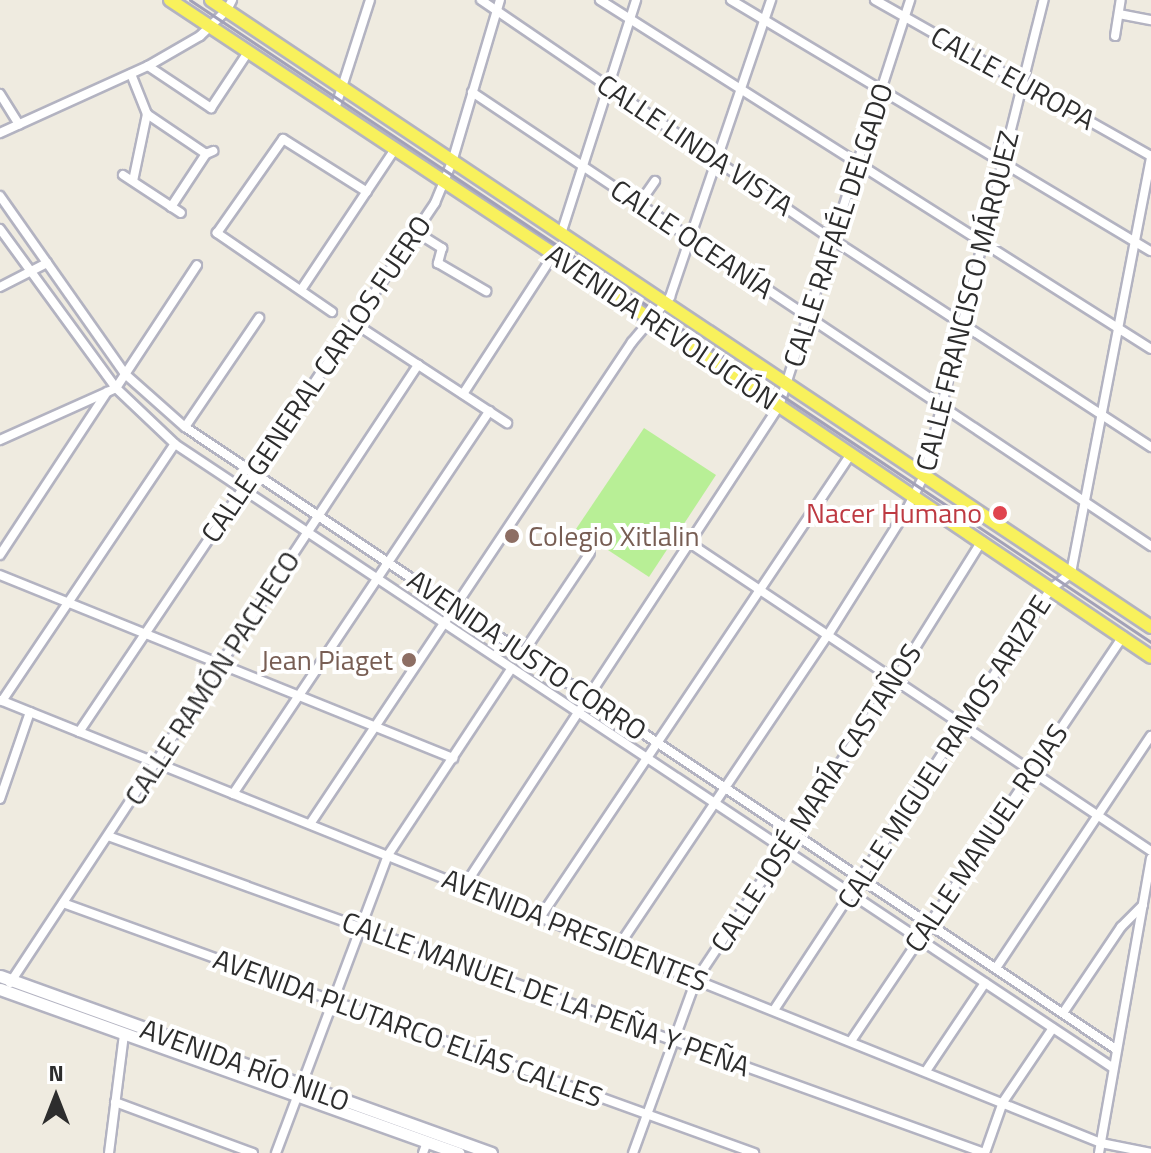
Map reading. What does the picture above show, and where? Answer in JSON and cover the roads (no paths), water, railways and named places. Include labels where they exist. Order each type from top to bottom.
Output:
[{"type":"main road","name":"AVENIDA REVOLUCIÓN","points":[[170,0],[983,541],[1151,657]]},
{"type":"main road","name":"AVENIDA REVOLUCIÓN","points":[[211,0],[229,5],[342,88],[1151,627]]},
{"type":"main road","name":"AVENIDA RÍO NILO","points":[[4,984],[124,1035],[491,1153]]},
{"type":"main road","name":"AVENIDA RÍO NILO","points":[[4,984],[299,1090],[425,1147],[459,1153]]},
{"type":"street","points":[[335,109],[370,0]]},
{"type":"street","name":"CALLE LINDA VISTA","points":[[481,0],[832,239],[1151,447]]},
{"type":"street","name":"CALLE GENERAL CARLOS FUERO","points":[[79,732],[416,232],[445,182],[500,0]]},
{"type":"street","points":[[600,0],[1151,349]]},
{"type":"street","points":[[561,234],[636,0]]},
{"type":"street","points":[[731,0],[1151,251]]},
{"type":"street","points":[[310,824],[650,318],[670,297],[771,0]]},
{"type":"street","name":"CALLE EUROPA","points":[[875,0],[1151,156]]},
{"type":"street","name":"CALLE RAFAÉL DELGADO","points":[[465,885],[779,406],[910,0]]},
{"type":"street","name":"CALLE FRANCISCO MÁRQUEZ","points":[[618,947],[828,635],[924,476],[1044,0]]},
{"type":"street","points":[[1115,36],[1121,0]]},
{"type":"street","points":[[0,133],[148,66],[200,36],[229,5]]},
{"type":"street","points":[[1119,14],[1151,20]]},
{"type":"street","points":[[148,66],[211,108],[248,52]]},
{"type":"street","points":[[131,74],[147,114],[133,181]]},
{"type":"street","name":"CALLE OCEANÍA","points":[[472,92],[1151,546]]},
{"type":"street","points":[[0,94],[19,125]]},
{"type":"street","points":[[147,114],[210,152],[171,207]]},
{"type":"street","points":[[332,312],[217,233],[283,139],[367,192]]},
{"type":"street","points":[[301,290],[395,149]]},
{"type":"street","name":"CALLE MIGUEL RAMOS ARIZPE","points":[[774,1010],[1052,588],[1071,573],[1104,416],[1151,156]]},
{"type":"street","points":[[123,175],[181,213]]},
{"type":"street","points":[[639,204],[655,181]]},
{"type":"street","name":"AVENIDA JUSTO CORRO","points":[[0,196],[125,374],[185,427],[1116,1049]]},
{"type":"street","name":"AVENIDA JUSTO CORRO","points":[[0,229],[112,390],[175,444],[1113,1068]]},
{"type":"street","points":[[416,232],[442,248],[438,263],[486,291]]},
{"type":"street","points":[[463,394],[554,254]]},
{"type":"street","points":[[0,287],[47,263]]},
{"type":"street","points":[[0,555],[197,265]]},
{"type":"street","points":[[185,427],[259,318]]},
{"type":"street","points":[[354,323],[507,423]]},
{"type":"street","name":"CALLE RAMÓN PACHECO","points":[[4,984],[157,764],[317,515],[418,365]]},
{"type":"street","points":[[0,440],[112,390]]},
{"type":"street","points":[[233,794],[489,411]]},
{"type":"street","points":[[1,700],[175,444]]},
{"type":"street","points":[[541,916],[851,454]]},
{"type":"street","name":"CALLE JOSÉ MARÍA CASTAÑOS","points":[[633,1153],[696,980],[895,680],[983,541]]},
{"type":"street","points":[[691,544],[1151,851]]},
{"type":"street","points":[[523,653],[590,553]]},
{"type":"street","points":[[0,575],[453,758]]},
{"type":"street","name":"CALLE MANUEL ROJAS","points":[[851,1041],[1123,636]]},
{"type":"street","points":[[276,1153],[388,855],[512,668]]},
{"type":"street","name":"AVENIDA PRESIDENTES","points":[[1,700],[1101,1143],[1151,1153]]},
{"type":"street","points":[[0,799],[30,712]]},
{"type":"street","points":[[996,968],[1151,736]]},
{"type":"street","name":"CALLE MANUEL DE LA PEÑA Y PEÑA","points":[[108,836],[984,1153]]},
{"type":"street","points":[[1099,1153],[1151,859]]},
{"type":"street","name":"AVENIDA PLUTARCO ELÍAS CALLES","points":[[63,903],[754,1153]]},
{"type":"street","points":[[1063,1013],[1121,927],[1143,905]]},
{"type":"street","points":[[926,1071],[985,983]]},
{"type":"street","points":[[984,1153],[1003,1102],[1053,1028]]},
{"type":"street","points":[[109,1153],[124,1035]]},
{"type":"street","points":[[115,1102],[253,1153]]},
{"type":"railway","points":[[190,0],[1151,642]]},
{"type":"place","name":"Nacer Humano","points":[[1000,513]]},
{"type":"place","name":"Colegio Xitlalin","points":[[512,536]]},
{"type":"place","name":"Jean Piaget","points":[[409,660]]}]
